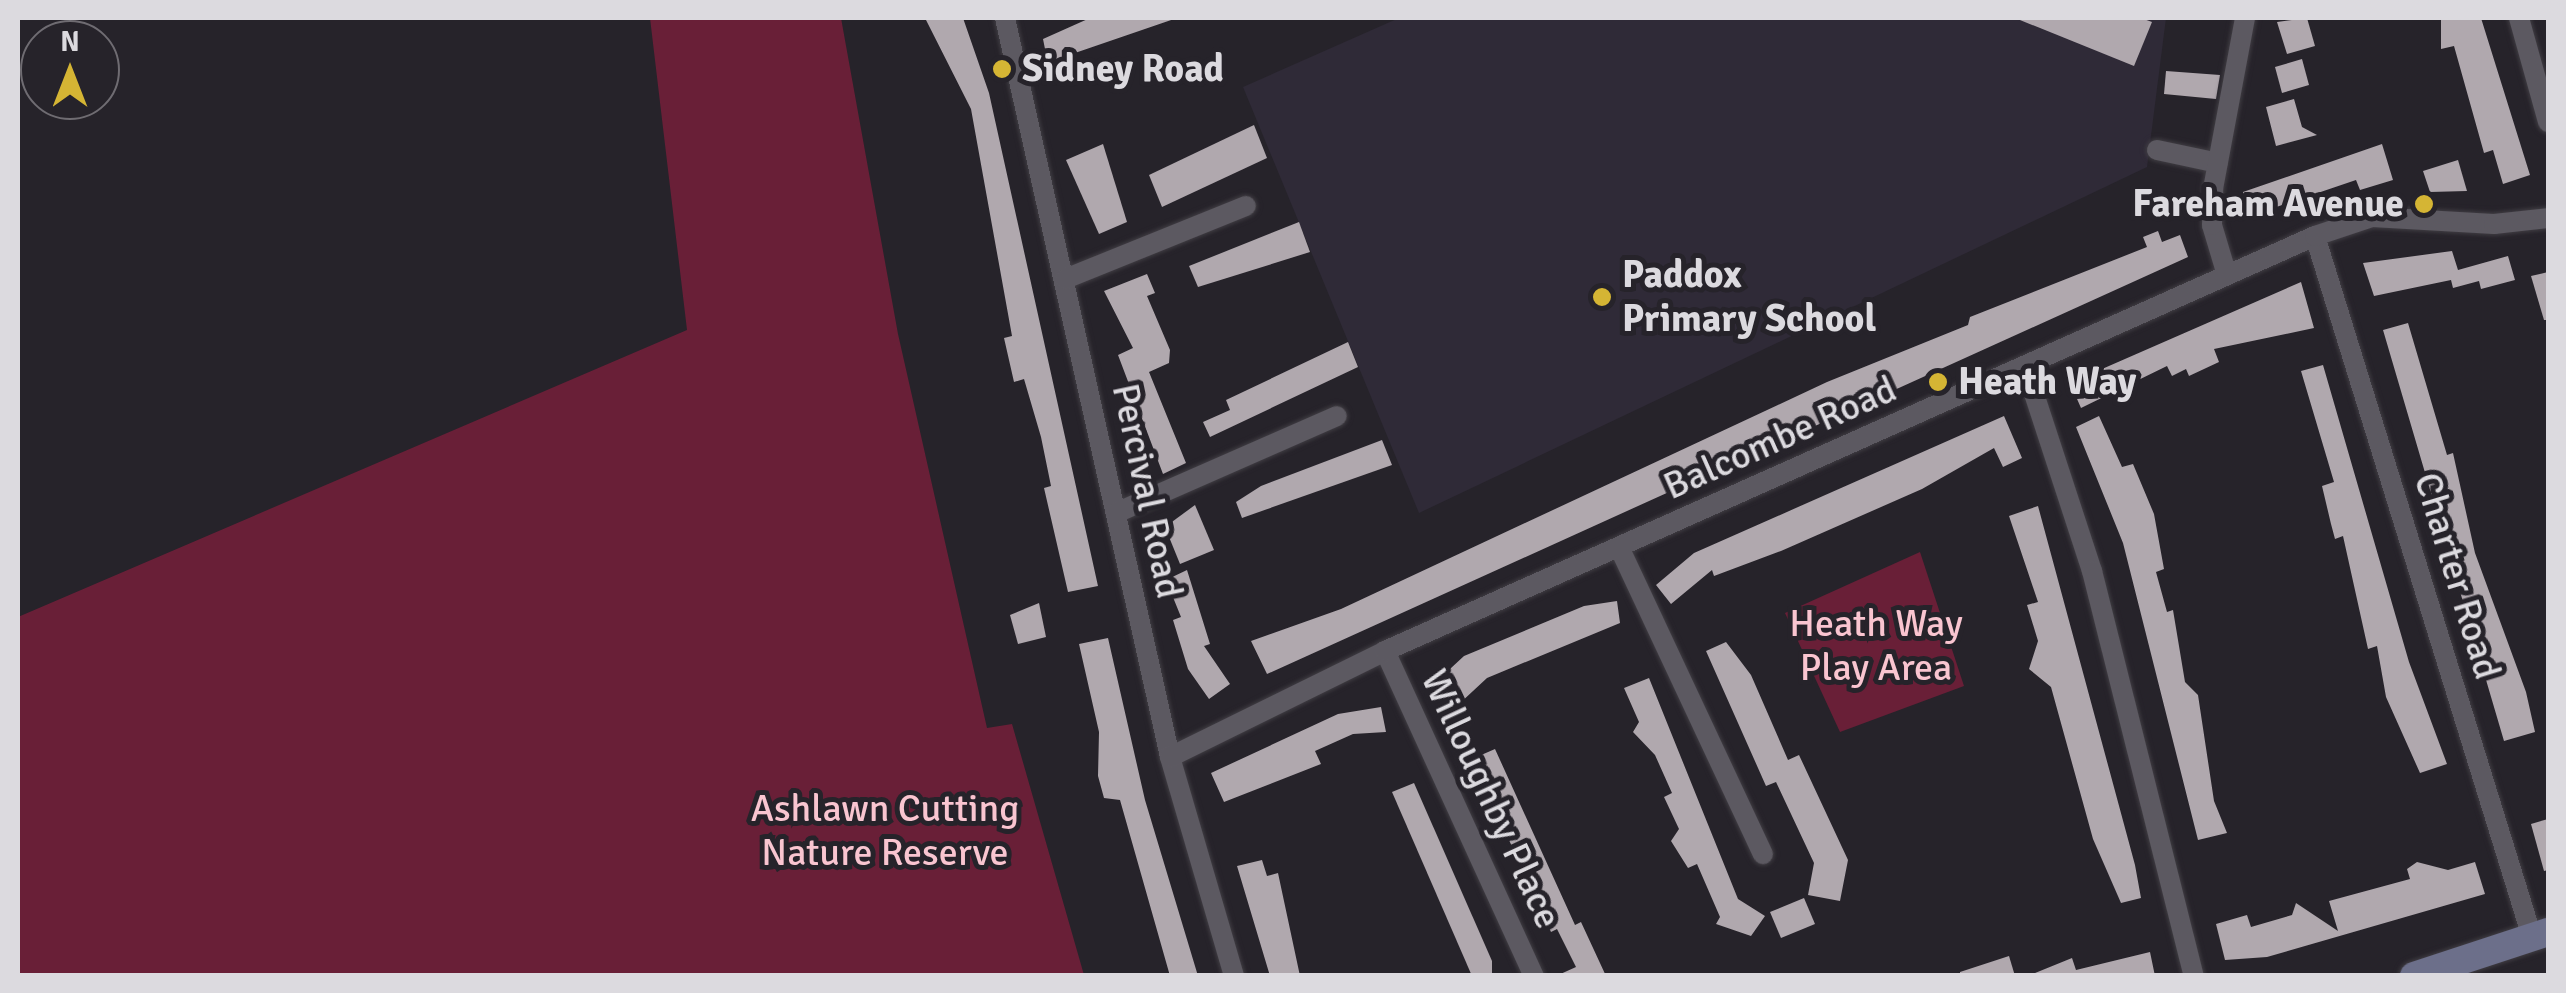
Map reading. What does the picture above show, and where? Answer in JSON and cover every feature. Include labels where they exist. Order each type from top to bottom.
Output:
[{"type":"main road","points":[[2414,976],[2540,935]]},
{"type":"street","name":"Percival Road","points":[[1005,18],[1170,757],[1234,976]]},
{"type":"street","points":[[2226,272],[2212,224],[2218,163],[2245,18]]},
{"type":"street","points":[[2519,18],[2548,122]]},
{"type":"street","points":[[2157,150],[2218,163]]},
{"type":"street","points":[[1065,279],[1246,206]]},
{"type":"street","name":"Balcombe Road","points":[[1170,757],[1385,651],[1620,549],[2226,272],[2316,236],[2372,217],[2494,224],[2548,218]]},
{"type":"street","name":"Charter Road","points":[[2316,236],[2540,935]]},
{"type":"street","points":[[2025,366],[2092,571],[2194,976]]},
{"type":"street","points":[[1116,514],[1337,416]]},
{"type":"street","points":[[1620,549],[1762,854]]},
{"type":"street","name":"Willoughby Place","points":[[1385,651],[1534,976]]},
{"type":"shaded area","name":"Paddox Primary School","points":[[1399,18],[2166,18],[2147,167],[1419,513],[1243,87]]},
{"type":"green space","name":"Ashlawn Cutting Nature Reserve","points":[[650,18],[841,18],[898,334],[987,728],[1012,724],[1084,975],[18,975],[18,617],[687,330]]},
{"type":"green space","name":"Heath Way Play Area","points":[[1920,552],[1964,686],[1840,732],[1785,613]]},
{"type":"building","points":[[925,18],[963,18],[989,93],[1098,586],[1068,592],[1044,488],[1051,486],[1041,437],[1024,379],[1014,382],[1004,338],[1012,336],[971,109]]},
{"type":"building","points":[[1090,18],[1177,18],[1072,54],[1075,63],[1050,74],[1043,39]]},
{"type":"building","points":[[2015,18],[2141,18],[2152,22],[2134,66]]},
{"type":"building","points":[[2307,18],[2315,46],[2287,54],[2277,22]]},
{"type":"building","points":[[2441,18],[2481,18],[2530,175],[2503,184],[2493,150],[2484,153],[2454,46],[2441,49]]},
{"type":"building","points":[[2302,59],[2309,85],[2282,93],[2275,67]]},
{"type":"building","points":[[2166,71],[2220,75],[2216,99],[2164,94]]},
{"type":"building","points":[[2294,99],[2302,127],[2317,135],[2276,146],[2266,107]]},
{"type":"building","points":[[1254,125],[1267,158],[1162,207],[1149,175]]},
{"type":"building","points":[[1103,144],[1127,222],[1099,234],[1066,160]]},
{"type":"building","points":[[2382,144],[2393,180],[2360,190],[2356,180],[2250,216],[2243,192]]},
{"type":"building","points":[[2458,160],[2467,191],[2430,192],[2423,171]]},
{"type":"building","points":[[1299,222],[1310,252],[1198,287],[1189,266]]},
{"type":"building","points":[[2158,231],[2162,242],[2180,235],[2188,257],[1267,674],[1251,641],[1341,609],[1827,382],[1968,325],[1970,317],[2147,247],[2143,237]]},
{"type":"building","points":[[2452,251],[2458,270],[2508,256],[2515,280],[2481,289],[2479,281],[2453,288],[2451,280],[2374,296],[2363,263]]},
{"type":"building","points":[[2548,272],[2548,320],[2544,320],[2531,276]]},
{"type":"building","points":[[1147,274],[1155,293],[1147,296],[1170,350],[1169,363],[1149,372],[1186,463],[1163,474],[1118,355],[1133,348],[1104,291]]},
{"type":"building","points":[[2301,282],[2314,328],[2214,349],[2219,362],[2189,376],[2186,369],[2172,376],[2167,366],[2081,408],[2070,383]]},
{"type":"building","points":[[2408,323],[2447,455],[2453,453],[2475,553],[2526,692],[2535,732],[2504,741],[2383,330]]},
{"type":"building","points":[[1348,342],[1358,367],[1210,437],[1203,422],[1230,410],[1226,400]]},
{"type":"building","points":[[2323,365],[2409,662],[2447,764],[2420,773],[2386,697],[2377,646],[2368,649],[2343,536],[2335,539],[2331,524],[2322,486],[2334,482],[2301,371]]},
{"type":"building","points":[[2004,416],[2022,458],[2003,467],[1994,448],[1922,489],[1781,551],[1714,576],[1712,570],[1671,604],[1656,585],[1694,553]]},
{"type":"building","points":[[2099,416],[2122,467],[2133,464],[2154,514],[2164,569],[2156,572],[2167,612],[2173,610],[2185,682],[2198,695],[2214,801],[2227,833],[2198,840],[2123,543],[2076,427]]},
{"type":"building","points":[[1382,440],[1392,465],[1242,518],[1236,502],[1261,486]]},
{"type":"building","points":[[1195,505],[1214,550],[1180,564],[1165,527]]},
{"type":"building","points":[[2038,506],[2135,865],[2141,898],[2121,903],[2093,839],[2051,687],[2029,669],[2038,641],[2027,605],[2038,602],[2009,516]]},
{"type":"building","points":[[1187,570],[1210,644],[1204,646],[1230,684],[1209,699],[1188,669],[1173,620],[1181,617],[1166,580]]},
{"type":"building","points":[[1617,601],[1620,623],[1487,678],[1459,704],[1437,681],[1464,656],[1584,606]]},
{"type":"building","points":[[1039,603],[1046,637],[1018,644],[1010,615]]},
{"type":"building","points":[[1108,638],[1145,800],[1198,976],[1170,976],[1120,800],[1104,798],[1098,776],[1099,732],[1079,644]]},
{"type":"building","points":[[1726,642],[1751,675],[1788,760],[1799,755],[1848,860],[1840,901],[1808,895],[1814,863],[1776,782],[1766,786],[1706,651]]},
{"type":"building","points":[[1649,678],[1738,899],[1765,916],[1751,936],[1716,924],[1720,917],[1697,864],[1688,868],[1671,841],[1679,829],[1664,797],[1672,793],[1655,755],[1633,732],[1639,722],[1624,688]]},
{"type":"building","points":[[1381,707],[1386,732],[1353,734],[1315,751],[1321,764],[1224,802],[1211,773],[1338,714]]},
{"type":"building","points":[[1495,749],[1575,925],[1581,922],[1606,976],[1556,976],[1576,967],[1557,929],[1551,932],[1472,759]]},
{"type":"building","points":[[1414,783],[1492,961],[1492,976],[1472,976],[1392,792]]},
{"type":"building","points":[[2548,819],[2548,870],[2544,871],[2531,824]]},
{"type":"building","points":[[1262,860],[1267,876],[1278,873],[1300,976],[1270,976],[1237,866]]},
{"type":"building","points":[[2417,862],[2448,870],[2475,862],[2485,894],[2267,957],[2225,960],[2216,924],[2247,915],[2251,927],[2292,915],[2296,903],[2338,931],[2329,901],[2410,879],[2407,869]]},
{"type":"building","points":[[1804,898],[1815,924],[1781,938],[1770,912]]},
{"type":"building","points":[[2150,952],[2155,976],[2028,976],[2072,958],[2076,970]]},
{"type":"building","points":[[2009,956],[2015,976],[1960,976],[1960,972]]},
{"type":"place","name":"Sidney Road","points":[[1002,69]]},
{"type":"place","name":"Fareham Avenue","points":[[2424,204]]},
{"type":"place","name":"Paddox Primary School","points":[[1602,297]]},
{"type":"place","name":"Heath Way","points":[[1938,382]]}]
